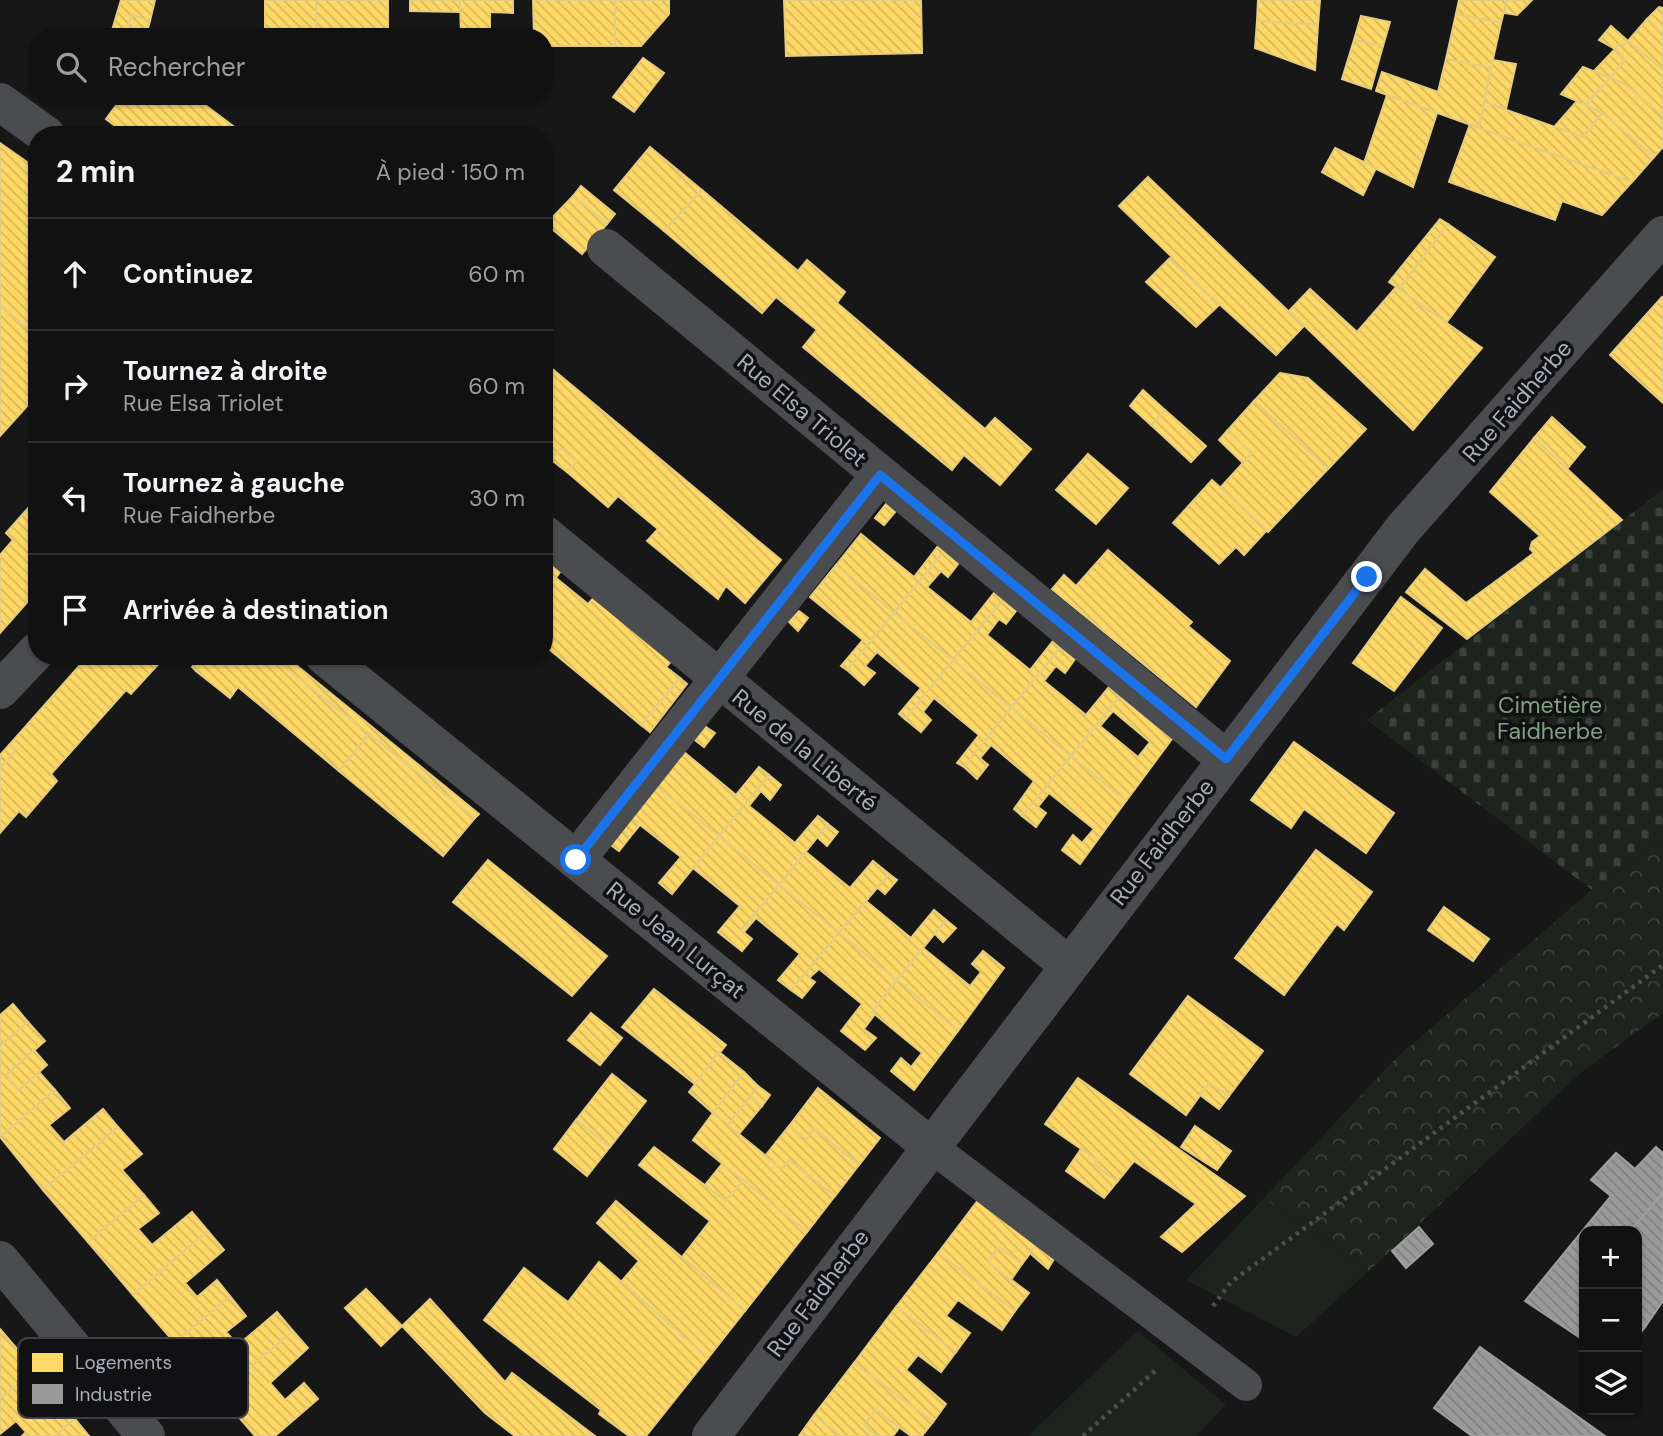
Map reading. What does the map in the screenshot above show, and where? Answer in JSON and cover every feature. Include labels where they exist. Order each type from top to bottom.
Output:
[{"type":"street","points":[[0,102],[33,126]]},
{"type":"street","name":"Rue Faidherbe","points":[[711,1436],[1403,529],[1663,235]]},
{"type":"street","name":"Rue Elsa Triolet","points":[[606,248],[1226,759]]},
{"type":"street","points":[[576,860],[880,475]]},
{"type":"street","name":"Rue de la Liberté","points":[[553,541],[1068,965]]},
{"type":"street","points":[[0,690],[28,660]]},
{"type":"street","name":"Rue Jean Lurçat","points":[[335,665],[930,1146]]},
{"type":"street","points":[[0,1260],[65,1338]]},
{"type":"street","points":[[131,1418],[146,1436]]},
{"type":"lane","points":[[930,1146],[1246,1385]]},
{"type":"path","points":[[1083,1436],[1188,1339],[1231,1282],[1663,965]]},
{"type":"green space","name":"Cimetière Faidherbe","points":[[1663,489],[1663,839],[1592,890],[1367,720]]},
{"type":"green space","points":[[1663,839],[1663,1013],[1584,1070],[1369,1271],[1264,1198],[1396,1058],[1592,890]]},
{"type":"green space","points":[[1264,1198],[1369,1271],[1296,1337],[1186,1280]]},
{"type":"green space","points":[[1138,1331],[1226,1405],[1196,1436],[1028,1436]]},
{"type":"building: Logements","points":[[121,0],[155,0],[150,21],[132,15],[128,26],[134,28],[113,28]]},
{"type":"building: Logements","points":[[265,0],[316,0],[316,28],[265,28]]},
{"type":"building: Logements","points":[[316,0],[388,0],[388,28],[316,28]]},
{"type":"building: Logements","points":[[410,0],[460,0],[460,12],[410,11]]},
{"type":"building: Logements","points":[[460,0],[513,0],[513,13],[490,12],[490,28],[461,28]]},
{"type":"building: Logements","points":[[533,0],[615,0],[615,46],[553,46],[553,28],[534,28]]},
{"type":"building: Logements","points":[[615,0],[669,0],[669,14],[641,46],[615,46]]},
{"type":"building: Logements","points":[[784,0],[921,0],[922,53],[786,56]]},
{"type":"building: Logements","points":[[1258,0],[1320,0],[1318,25],[1257,21]]},
{"type":"building: Logements","points":[[1459,0],[1507,0],[1501,23],[1456,14]]},
{"type":"building: Logements","points":[[1507,0],[1532,0],[1517,15],[1504,13]]},
{"type":"building: Logements","points":[[1659,7],[1663,8],[1663,34],[1647,19]]},
{"type":"building: Logements","points":[[1456,14],[1501,23],[1491,68],[1446,59]]},
{"type":"building: Logements","points":[[132,15],[150,21],[148,28],[128,26]]},
{"type":"building: Logements","points":[[1361,16],[1390,22],[1383,46],[1354,40]]},
{"type":"building: Logements","points":[[1647,19],[1663,34],[1663,70],[1628,41]]},
{"type":"building: Logements","points":[[1257,21],[1318,25],[1315,70],[1255,48]]},
{"type":"building: Logements","points":[[1611,26],[1628,41],[1623,46],[1620,43],[1615,49],[1599,40]]},
{"type":"building: Logements","points":[[1354,40],[1383,46],[1371,89],[1342,79]]},
{"type":"building: Logements","points":[[1628,41],[1663,70],[1663,116],[1625,84],[1610,78],[1625,60],[1615,49],[1620,43],[1623,46]]},
{"type":"building: Logements","points":[[1615,49],[1625,60],[1610,78],[1594,71]]},
{"type":"building: Logements","points":[[643,58],[664,73],[634,112],[613,97]]},
{"type":"building: Logements","points":[[1446,59],[1491,68],[1479,128],[1376,91],[1382,72],[1438,92]]},
{"type":"building: Logements","points":[[1493,60],[1516,64],[1506,109],[1484,102]]},
{"type":"building: Logements","points":[[1583,67],[1610,78],[1586,105],[1561,94]]},
{"type":"building: Logements","points":[[1610,78],[1625,84],[1663,116],[1663,147],[1654,157],[1602,113],[1586,105]]},
{"type":"building: Logements","points":[[1387,95],[1437,113],[1413,187],[1364,163]]},
{"type":"building: Logements","points":[[1577,101],[1602,113],[1583,137],[1554,127]]},
{"type":"building: Logements","points":[[1484,102],[1583,137],[1602,113],[1654,157],[1632,182],[1479,128]]},
{"type":"building: Logements","points":[[116,105],[205,105],[233,126],[115,126],[106,119]]},
{"type":"building: Logements","points":[[1470,124],[1632,182],[1602,215],[1562,201],[1555,220],[1449,182]]},
{"type":"building: Logements","points":[[0,143],[28,163],[28,330],[0,305]]},
{"type":"building: Logements","points":[[650,147],[702,190],[664,231],[614,190]]},
{"type":"building: Logements","points":[[1335,148],[1376,168],[1363,195],[1322,172]]},
{"type":"building: Logements","points":[[1148,177],[1304,326],[1276,355],[1169,259],[1172,257],[1119,206]]},
{"type":"building: Logements","points":[[581,186],[615,214],[607,224],[573,196]]},
{"type":"building: Logements","points":[[702,190],[798,271],[807,260],[845,292],[837,303],[985,429],[995,418],[1031,449],[1000,485],[964,455],[952,470],[803,347],[817,330],[776,297],[762,313],[664,231]]},
{"type":"building: Logements","points":[[573,196],[607,224],[582,254],[553,230],[553,217]]},
{"type":"building: Logements","points":[[1440,219],[1448,224],[1399,289],[1389,282]]},
{"type":"building: Logements","points":[[1448,224],[1495,257],[1446,323],[1399,289]]},
{"type":"building: Logements","points":[[1169,259],[1219,305],[1196,327],[1146,282]]},
{"type":"building: Logements","points":[[1396,287],[1482,348],[1413,430],[1289,311],[1310,289],[1357,332]]},
{"type":"building: Logements","points":[[1663,298],[1663,403],[1610,355]]},
{"type":"building: Logements","points":[[0,305],[28,330],[28,405],[0,436]]},
{"type":"building: Logements","points":[[553,370],[781,560],[745,603],[726,586],[718,599],[647,541],[658,529],[618,496],[608,507],[567,472],[577,462],[561,448],[553,456]]},
{"type":"building: Logements","points":[[1280,373],[1308,378],[1366,429],[1328,469],[1254,401]]},
{"type":"building: Logements","points":[[1143,390],[1165,410],[1151,425],[1130,406]]},
{"type":"building: Logements","points":[[1254,401],[1328,469],[1268,532],[1220,488],[1252,453],[1227,431]]},
{"type":"building: Logements","points":[[1165,410],[1206,446],[1191,462],[1151,425]]},
{"type":"building: Logements","points":[[1552,417],[1585,447],[1567,469],[1534,438]]},
{"type":"building: Logements","points":[[1227,431],[1252,453],[1243,463],[1219,440]]},
{"type":"building: Logements","points":[[1534,438],[1622,520],[1467,639],[1406,592],[1425,569],[1466,603],[1534,553],[1530,549],[1532,542],[1540,536],[1490,492]]},
{"type":"building: Logements","points":[[561,448],[577,462],[567,472],[553,461],[553,456]]},
{"type":"building: Logements","points":[[1088,454],[1128,488],[1096,524],[1056,490]]},
{"type":"building: Logements","points":[[1212,480],[1267,530],[1244,555],[1236,547],[1219,564],[1173,523]]},
{"type":"building: Logements","points":[[886,504],[895,512],[884,525],[875,518]]},
{"type":"building: Logements","points":[[28,508],[28,601],[0,633],[0,555],[13,540],[6,533]]},
{"type":"building: Logements","points":[[861,534],[914,577],[938,546],[944,551],[894,613],[836,565]]},
{"type":"building: Logements","points":[[1108,550],[1192,622],[1188,626],[1230,661],[1196,707],[1052,589],[1064,575],[1076,586]]},
{"type":"building: Logements","points":[[944,551],[958,564],[948,577],[941,571],[927,587],[971,622],[994,593],[1003,600],[953,660],[894,613]]},
{"type":"building: Logements","points":[[553,557],[564,566],[556,578],[588,604],[597,594],[675,657],[666,667],[680,678],[641,725],[553,652]]},
{"type":"building: Logements","points":[[836,565],[894,613],[847,670],[841,666],[863,640],[810,597]]},
{"type":"building: Logements","points":[[1401,597],[1442,628],[1394,691],[1353,663]]},
{"type":"building: Logements","points":[[1003,600],[1016,611],[1006,624],[999,619],[987,635],[1030,670],[1053,641],[1060,648],[1011,708],[953,660]]},
{"type":"building: Logements","points":[[799,611],[808,618],[798,631],[789,622]]},
{"type":"building: Logements","points":[[894,613],[953,660],[905,719],[899,714],[921,688],[877,652],[865,666],[875,673],[864,685],[847,670]]},
{"type":"building: Logements","points":[[1060,648],[1075,659],[1065,673],[1056,666],[1044,681],[1086,715],[1109,687],[1120,696],[1071,756],[1011,708]]},
{"type":"building: Logements","points":[[953,660],[1011,708],[964,767],[957,763],[979,735],[934,698],[923,712],[931,720],[921,732],[905,719]]},
{"type":"building: Logements","points":[[80,665],[158,665],[131,694],[126,690],[51,774],[57,781],[26,817],[19,811],[0,833],[0,768],[16,750],[9,745]]},
{"type":"building: Logements","points":[[200,665],[282,665],[369,734],[339,771],[238,687],[230,698],[196,671]]},
{"type":"building: Logements","points":[[282,665],[296,665],[479,814],[475,818]]},
{"type":"building: Logements","points":[[680,678],[687,684],[650,732],[641,725]]},
{"type":"building: Logements","points":[[1120,696],[1172,739],[1126,801],[1071,756]],"holes":[[[1113,711],[1150,742],[1138,757],[1100,726]]]},
{"type":"building: Logements","points":[[1011,708],[1071,756],[1022,816],[1014,809],[1034,781],[991,745],[980,758],[988,765],[977,779],[964,767]]},
{"type":"building: Logements","points":[[706,727],[715,733],[704,747],[695,740]]},
{"type":"building: Logements","points":[[369,734],[475,818],[443,856],[339,771]]},
{"type":"building: Logements","points":[[1294,742],[1394,813],[1366,853],[1304,809],[1291,828],[1251,800]]},
{"type":"building: Logements","points":[[9,745],[16,750],[0,768],[0,755]]},
{"type":"building: Logements","points":[[684,752],[736,795],[759,767],[769,775],[719,836],[656,786]]},
{"type":"building: Logements","points":[[1071,756],[1126,801],[1080,864],[1062,850],[1073,835],[1082,843],[1094,829],[1049,793],[1038,807],[1046,813],[1036,827],[1022,816]]},
{"type":"building: Logements","points":[[769,775],[781,785],[770,800],[761,791],[749,806],[795,843],[818,816],[828,824],[779,885],[719,836]]},
{"type":"building: Logements","points":[[656,786],[719,836],[672,894],[659,883],[681,857],[630,817]]},
{"type":"building: Logements","points":[[630,817],[640,825],[630,837],[620,828]]},
{"type":"building: Logements","points":[[828,824],[838,832],[827,846],[817,837]]},
{"type":"building: Logements","points":[[620,828],[630,837],[619,851],[608,843]]},
{"type":"building: Logements","points":[[719,836],[779,885],[741,930],[752,939],[742,951],[718,932],[740,906],[693,868]]},
{"type":"building: Logements","points":[[1316,850],[1372,892],[1344,930],[1337,924],[1284,995],[1235,958]]},
{"type":"building: Logements","points":[[806,852],[850,888],[873,861],[889,874],[839,933],[779,885]]},
{"type":"building: Logements","points":[[488,860],[607,956],[572,996],[453,902]]},
{"type":"building: Logements","points":[[889,874],[897,880],[885,894],[878,888]]},
{"type":"building: Logements","points":[[779,885],[839,933],[791,990],[778,980],[800,954],[756,918],[743,933],[741,930]]},
{"type":"building: Logements","points":[[866,901],[911,938],[934,910],[946,920],[897,980],[839,933]]},
{"type":"building: Logements","points":[[1444,907],[1489,939],[1473,961],[1428,930]]},
{"type":"building: Logements","points":[[946,920],[956,928],[943,942],[935,934]]},
{"type":"building: Logements","points":[[839,933],[897,980],[872,1012],[875,1014],[864,1029],[876,1038],[865,1050],[841,1031],[862,1004],[819,969],[809,978],[815,982],[802,998],[791,990]]},
{"type":"building: Logements","points":[[923,948],[970,986],[981,972],[972,964],[983,951],[1004,968],[958,1031],[897,980]]},
{"type":"building: Logements","points":[[897,980],[958,1031],[914,1090],[891,1071],[901,1058],[911,1067],[922,1053],[872,1012]]},
{"type":"building: Logements","points":[[654,989],[726,1045],[695,1084],[622,1027]]},
{"type":"building: Logements","points":[[1188,996],[1263,1051],[1229,1096],[1209,1083],[1186,1115],[1130,1074]]},
{"type":"building: Logements","points":[[13,1004],[28,1022],[0,1046],[0,1015]]},
{"type":"building: Logements","points":[[591,1013],[622,1038],[600,1065],[568,1040]]},
{"type":"building: Logements","points":[[28,1022],[45,1041],[6,1075],[19,1090],[39,1072],[55,1090],[0,1137],[0,1046]]},
{"type":"building: Logements","points":[[34,1050],[47,1065],[19,1090],[6,1075]]},
{"type":"building: Logements","points":[[719,1052],[744,1072],[713,1113],[689,1092]]},
{"type":"building: Logements","points":[[744,1072],[758,1086],[727,1126],[713,1113]]},
{"type":"building: Logements","points":[[612,1074],[646,1101],[610,1147],[576,1120]]},
{"type":"building: Logements","points":[[1078,1078],[1245,1196],[1182,1252],[1161,1237],[1196,1204],[1134,1161],[1117,1182],[1094,1164],[1097,1160],[1045,1124]]},
{"type":"building: Logements","points":[[1209,1083],[1229,1096],[1219,1109],[1200,1095]]},
{"type":"building: Logements","points":[[758,1086],[770,1095],[762,1106],[750,1097]]},
{"type":"building: Logements","points":[[818,1088],[880,1138],[859,1165],[814,1129],[806,1140],[789,1126]]},
{"type":"building: Logements","points":[[55,1090],[70,1108],[49,1125],[64,1142],[103,1109],[118,1127],[43,1190],[0,1137]]},
{"type":"building: Logements","points":[[750,1097],[762,1106],[738,1135],[727,1126]]},
{"type":"building: Logements","points":[[713,1113],[782,1169],[789,1160],[835,1196],[807,1232],[693,1140]]},
{"type":"building: Logements","points":[[576,1120],[610,1147],[587,1176],[554,1149]]},
{"type":"building: Logements","points":[[789,1126],[806,1140],[814,1129],[859,1165],[835,1196],[789,1160],[782,1169],[765,1156]]},
{"type":"building: Logements","points":[[1195,1126],[1231,1151],[1217,1170],[1181,1147]]},
{"type":"building: Logements","points":[[118,1127],[142,1154],[122,1170],[144,1195],[88,1242],[43,1190]]},
{"type":"building: Logements","points":[[654,1147],[726,1201],[743,1180],[807,1232],[745,1311],[682,1257],[710,1221],[639,1165]]},
{"type":"building: Logements","points":[[1081,1149],[1097,1160],[1094,1164],[1117,1182],[1104,1198],[1066,1171]]},
{"type":"building: Logements","points":[[722,1164],[743,1180],[726,1201],[705,1185]]},
{"type":"building: Logements","points":[[144,1195],[159,1213],[138,1229],[152,1245],[192,1212],[208,1231],[133,1295],[88,1242]]},
{"type":"building: Logements","points":[[979,1199],[1037,1244],[1022,1264],[999,1247],[988,1262],[1029,1293],[1015,1311],[938,1253]]},
{"type":"building: Logements","points":[[616,1201],[745,1311],[708,1358],[621,1282],[639,1261],[597,1223]]},
{"type":"building: Logements","points":[[208,1231],[224,1250],[185,1283],[197,1297],[217,1280],[230,1296],[181,1338],[171,1338],[133,1295]]},
{"type":"building: Logements","points":[[1037,1244],[1054,1259],[1048,1269],[1030,1253]]},
{"type":"building: Logements","points":[[999,1247],[1022,1264],[1011,1280],[988,1262]]},
{"type":"building: Logements","points":[[938,1253],[1015,1311],[1002,1330],[958,1300],[946,1316],[970,1333],[956,1352],[896,1307]]},
{"type":"building: Logements","points":[[599,1262],[708,1358],[646,1436],[629,1436],[599,1414],[601,1410],[484,1320],[524,1268],[568,1302]]},
{"type":"building: Logements","points":[[366,1289],[402,1326],[381,1346],[345,1308]]},
{"type":"building: Logements","points":[[230,1296],[246,1316],[226,1332],[232,1338],[181,1338]]},
{"type":"building: Logements","points":[[430,1299],[505,1382],[512,1373],[595,1436],[515,1436],[485,1413],[402,1326]]},
{"type":"building: Logements","points":[[896,1307],[956,1352],[941,1372],[918,1355],[906,1370],[946,1404],[933,1422],[854,1363]]},
{"type":"building: Logements","points":[[277,1312],[293,1331],[248,1369],[246,1338]]},
{"type":"building: Logements","points":[[0,1329],[18,1350],[18,1384],[0,1399]]},
{"type":"building: Logements","points":[[293,1331],[308,1348],[270,1383],[285,1400],[304,1383],[318,1399],[275,1436],[255,1436],[240,1418],[248,1418],[248,1369]]},
{"type":"building: Logements","points":[[854,1363],[933,1422],[922,1436],[911,1436],[876,1410],[864,1425],[878,1436],[841,1436],[814,1415]]},
{"type":"building: Logements","points":[[18,1384],[18,1418],[75,1419],[54,1436],[22,1436],[26,1432],[16,1421],[0,1434],[0,1399]]},
{"type":"building: Logements","points":[[876,1410],[899,1428],[893,1436],[878,1436],[864,1425]]},
{"type":"building: Logements","points":[[814,1415],[841,1436],[799,1436]]},
{"type":"building: Logements","points":[[75,1419],[89,1436],[54,1436]]},
{"type":"building: Industrie","points":[[1656,1147],[1663,1153],[1663,1193],[1634,1226],[1586,1226],[1611,1196],[1591,1180],[1616,1153],[1635,1169]]},
{"type":"building: Industrie","points":[[1663,1193],[1663,1301],[1645,1327],[1642,1325],[1642,1226],[1634,1226]]},
{"type":"building: Industrie","points":[[1419,1227],[1433,1244],[1406,1268],[1392,1251]]},
{"type":"building: Industrie","points":[[1579,1235],[1579,1337],[1525,1301]]},
{"type":"building: Industrie","points":[[1480,1347],[1605,1436],[1472,1436],[1434,1408]]},
{"type":"route","points":[[576,860],[880,475],[1226,759],[1367,577]]}]
